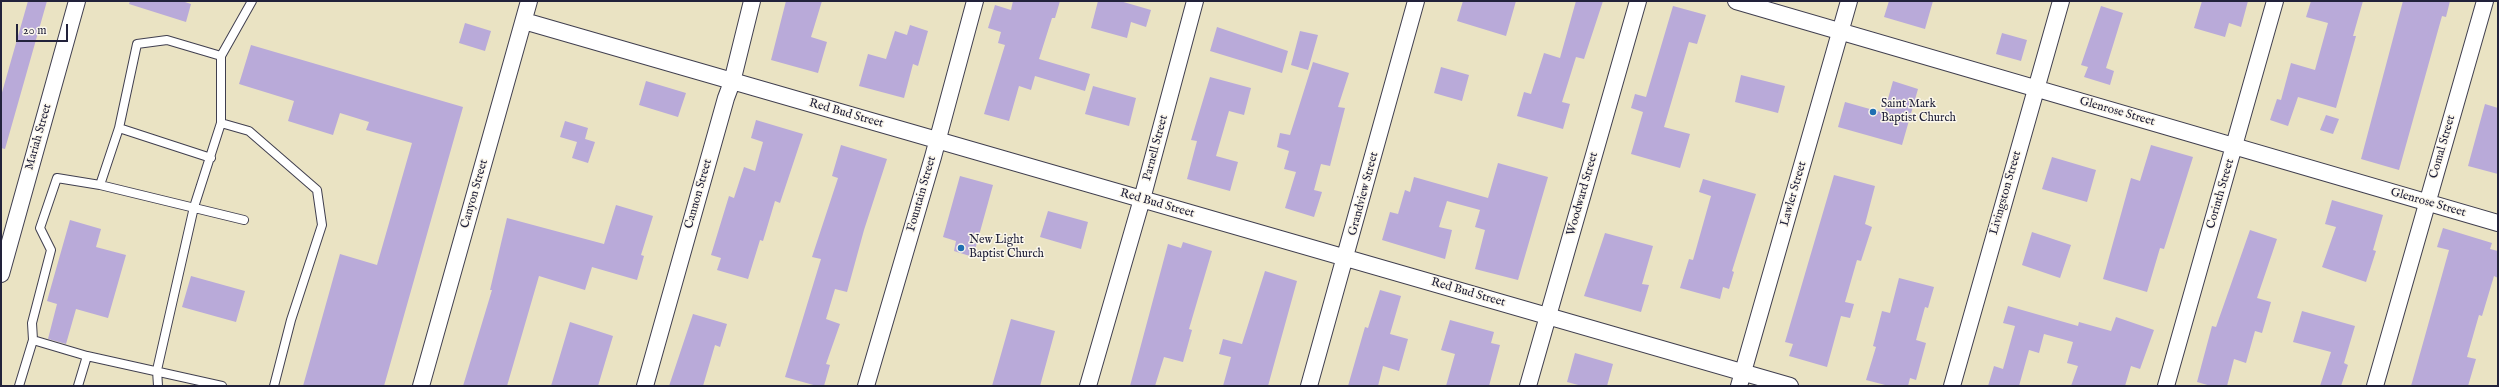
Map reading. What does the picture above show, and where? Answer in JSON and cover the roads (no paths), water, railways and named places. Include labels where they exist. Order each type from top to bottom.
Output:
[{"type":"street","name":"Mariah Street","points":[[1,274],[77,1]]},
{"type":"street","name":"Canyon Street","points":[[421,386],[529,1]]},
{"type":"street","name":"Cannon Street","points":[[645,386],[726,98],[732,82],[752,1]]},
{"type":"street","name":"Fountain Street","points":[[866,386],[975,1]]},
{"type":"street","name":"Parnell Street","points":[[1088,386],[1142,200],[1195,1]]},
{"type":"street","name":"Grandview Street","points":[[1310,386],[1416,1]]},
{"type":"street","name":"Woodward Street","points":[[1528,386],[1638,1]]},
{"type":"street","name":"Glenrose Street","points":[[1736,1],[2498,223]]},
{"type":"street","name":"Lawler Street","points":[[1741,379],[1849,1]]},
{"type":"street","name":"Livingston Street","points":[[1952,386],[2060,1]]},
{"type":"street","name":"Corinth Street","points":[[2166,386],[2275,1]]},
{"type":"street","name":"Comal Street","points":[[2375,386],[2485,1]]},
{"type":"street","name":"Red Bud Street","points":[[524,21],[1548,316],[1741,379],[1790,386]]},
{"type":"lane","points":[[158,386],[156,370],[194,207],[221,123],[221,56],[252,1]]},
{"type":"lane","points":[[100,185],[119,128],[137,44],[167,40],[221,56]]},
{"type":"lane","points":[[221,123],[249,130],[318,190],[322,225],[292,320],[274,386]]},
{"type":"lane","points":[[119,128],[211,158]]},
{"type":"lane","points":[[19,386],[33,340],[32,323],[51,250],[40,228],[57,178],[100,185],[244,220]]},
{"type":"lane","points":[[33,340],[87,356],[156,370],[222,386]]},
{"type":"lane","points":[[78,386],[87,356]]},
{"type":"place","name":"Saint Mark Baptist Church","points":[[1873,112]]},
{"type":"place","name":"New Light Baptist Church","points":[[961,248]]}]
